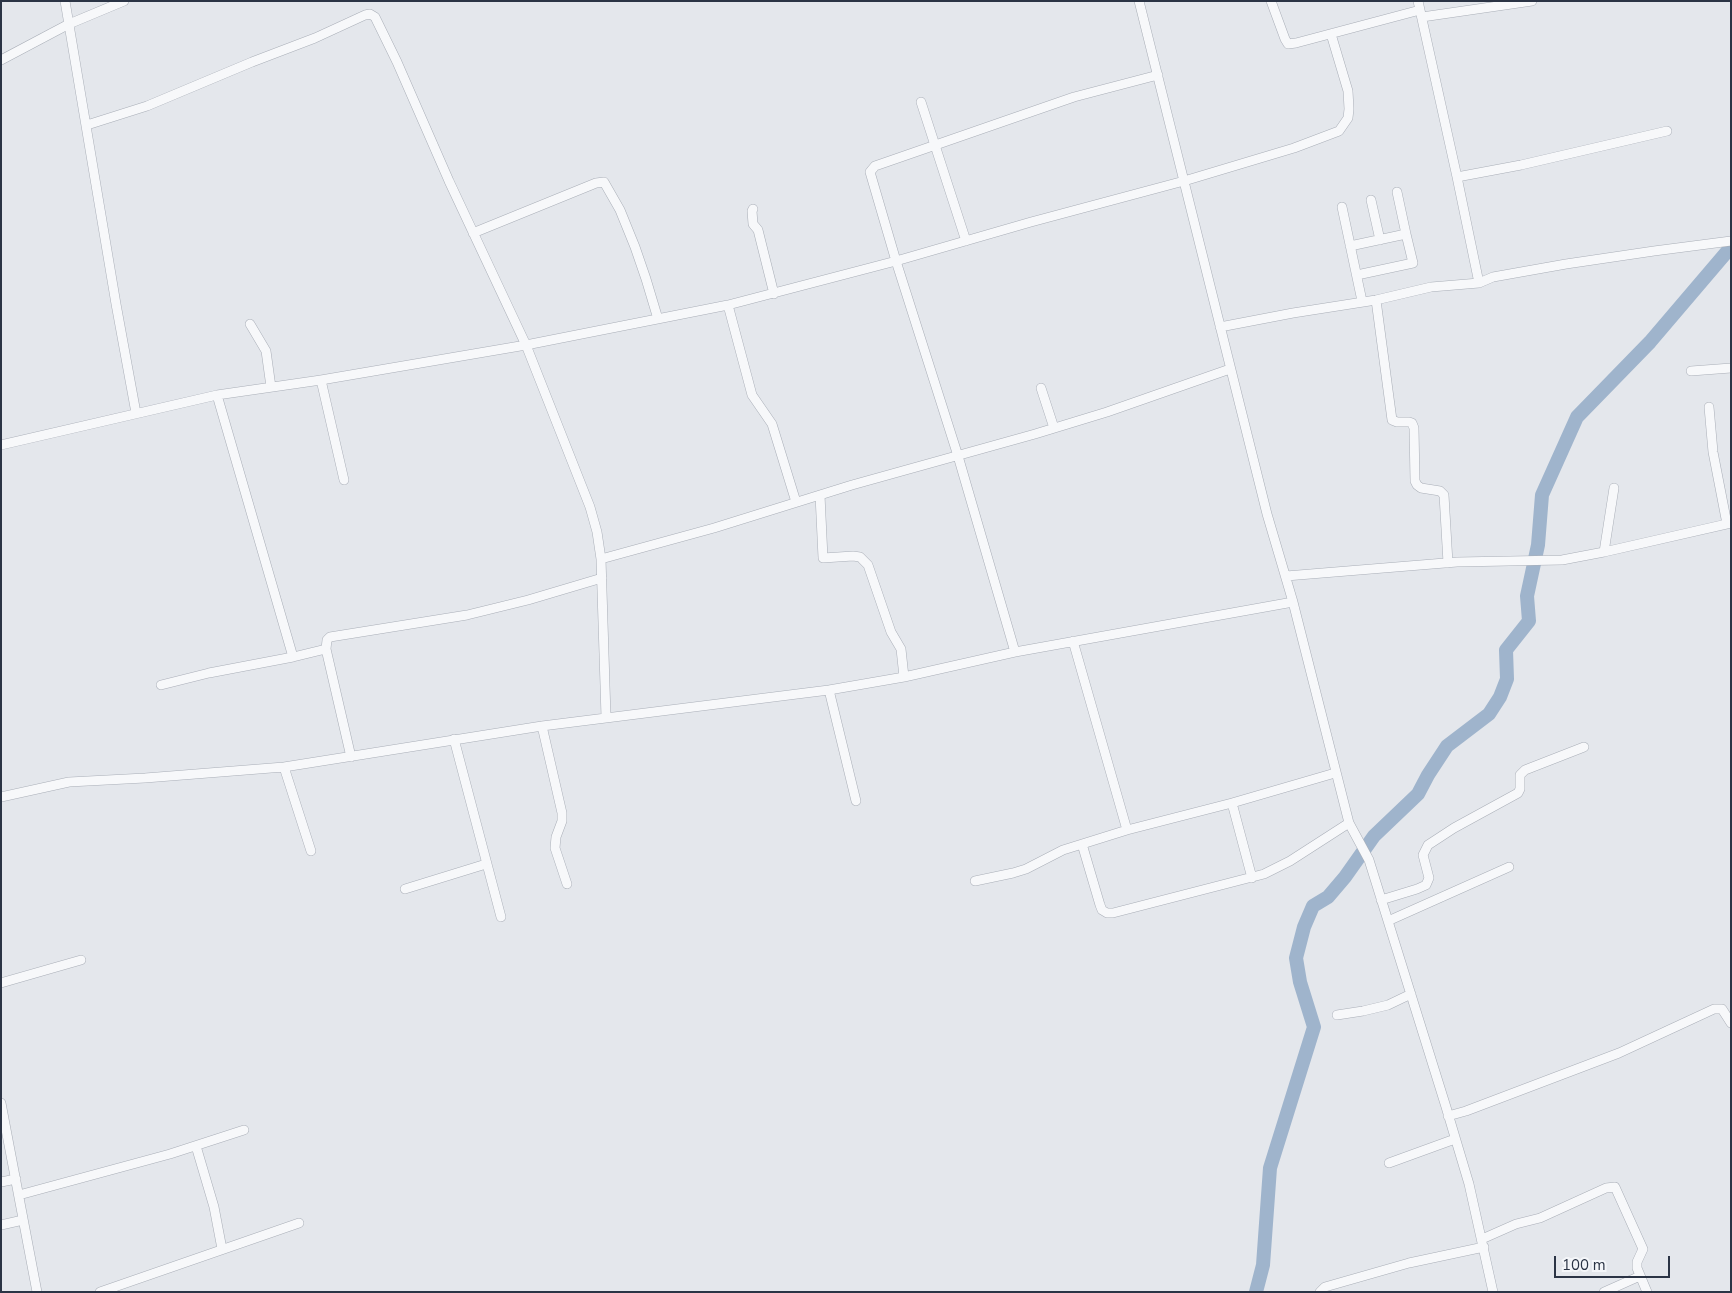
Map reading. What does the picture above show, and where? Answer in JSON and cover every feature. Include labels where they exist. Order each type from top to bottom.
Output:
[{"type":"street","points":[[65,1],[136,414]]},
{"type":"street","points":[[1,60],[68,24],[124,1]]},
{"type":"street","points":[[1139,1],[1267,514],[1293,602],[1349,823],[1369,860],[1470,1184],[1493,1292]]},
{"type":"street","points":[[1271,1],[1288,44],[1420,10],[1532,1]]},
{"type":"street","points":[[1420,10],[1479,283]]},
{"type":"street","points":[[87,126],[147,106],[370,14],[377,19],[473,233],[526,345],[590,507],[597,532],[601,559],[606,717]]},
{"type":"street","points":[[1,444],[217,395],[321,380],[526,345],[728,305],[896,261],[1184,181],[1294,148],[1339,131],[1348,118],[1349,100],[1331,34]]},
{"type":"street","points":[[1015,652],[958,456],[896,261],[870,172],[875,166],[1074,97],[1158,76]]},
{"type":"street","points":[[922,102],[966,241]]},
{"type":"street","points":[[1457,177],[1520,165],[1667,131]]},
{"type":"street","points":[[473,233],[596,183],[604,182],[620,210],[635,247],[658,319]]},
{"type":"street","points":[[1357,275],[1413,263],[1397,192]]},
{"type":"street","points":[[1371,200],[1380,240]]},
{"type":"street","points":[[1342,206],[1362,301]]},
{"type":"street","points":[[753,209],[753,224],[758,230],[774,294]]},
{"type":"street","points":[[1350,246],[1406,234]]},
{"type":"street","points":[[1220,327],[1376,300],[1431,287],[1479,283],[1493,277],[1566,264],[1731,241]]},
{"type":"street","points":[[1376,300],[1392,420],[1412,423],[1414,428],[1415,481],[1417,485],[1421,488],[1440,491],[1444,495],[1448,563]]},
{"type":"street","points":[[728,305],[752,395],[772,424],[796,502]]},
{"type":"street","points":[[250,324],[266,351],[270,387]]},
{"type":"street","points":[[1691,371],[1731,368]]},
{"type":"street","points":[[601,559],[714,528],[796,502],[1107,412],[1230,369]]},
{"type":"street","points":[[321,380],[344,480]]},
{"type":"street","points":[[1041,388],[1054,428]]},
{"type":"street","points":[[217,395],[293,657]]},
{"type":"street","points":[[1286,576],[1448,563],[1562,560],[1729,523],[1715,468],[1709,407]]},
{"type":"street","points":[[1604,552],[1614,488]]},
{"type":"street","points":[[820,495],[823,558],[860,557],[868,566],[891,632],[901,650],[904,677]]},
{"type":"street","points":[[351,757],[326,649],[327,640],[335,636],[467,615],[528,600],[602,578]]},
{"type":"street","points":[[1,797],[63,783],[224,773],[284,767],[542,726],[829,690],[904,677],[1072,641],[1293,602]]},
{"type":"street","points":[[1072,641],[1127,830]]},
{"type":"street","points":[[161,684],[326,649]]},
{"type":"street","points":[[829,690],[856,801]]},
{"type":"street","points":[[542,726],[562,813],[562,821],[554,843],[567,884]]},
{"type":"street","points":[[454,739],[501,917]]},
{"type":"street","points":[[1381,900],[1417,890],[1426,885],[1429,878],[1423,855],[1428,846],[1454,828],[1518,792],[1520,775],[1525,770],[1584,748]]},
{"type":"street","points":[[284,767],[311,851]]},
{"type":"street","points":[[975,881],[1026,869],[1063,850],[1127,830],[1336,774]]},
{"type":"street","points":[[1232,803],[1252,878]]},
{"type":"street","points":[[1082,844],[1100,905],[1102,910],[1107,913],[1252,878],[1271,871],[1349,823]]},
{"type":"street","points":[[405,889],[486,864]]},
{"type":"street","points":[[1388,920],[1508,867]]},
{"type":"street","points":[[1,983],[81,960]]},
{"type":"street","points":[[1337,1015],[1388,1005],[1411,994]]},
{"type":"street","points":[[1448,1116],[1466,1111],[1619,1053],[1714,1009],[1722,1009],[1731,1023]]},
{"type":"street","points":[[1,1103],[37,1292]]},
{"type":"street","points":[[19,1195],[107,1172],[244,1130]]},
{"type":"street","points":[[1389,1163],[1456,1140]]},
{"type":"street","points":[[196,1146],[214,1207],[222,1249]]},
{"type":"street","points":[[1,1182],[16,1179]]},
{"type":"street","points":[[1320,1292],[1326,1287],[1483,1243],[1516,1224],[1540,1218],[1606,1188],[1615,1187],[1643,1248],[1636,1268],[1647,1292]]},
{"type":"street","points":[[1,1225],[23,1220]]},
{"type":"street","points":[[100,1292],[299,1223]]},
{"type":"street","points":[[1604,1292],[1640,1276]]},
{"type":"waterway","points":[[1256,1292],[1263,1265],[1270,1168],[1314,1027],[1300,982],[1296,958],[1304,927],[1313,906],[1328,897],[1345,877],[1374,836],[1418,794],[1447,746],[1489,714],[1500,697],[1507,679],[1506,650],[1529,621],[1527,596],[1538,545],[1542,495],[1577,417],[1650,342],[1731,247]]}]
